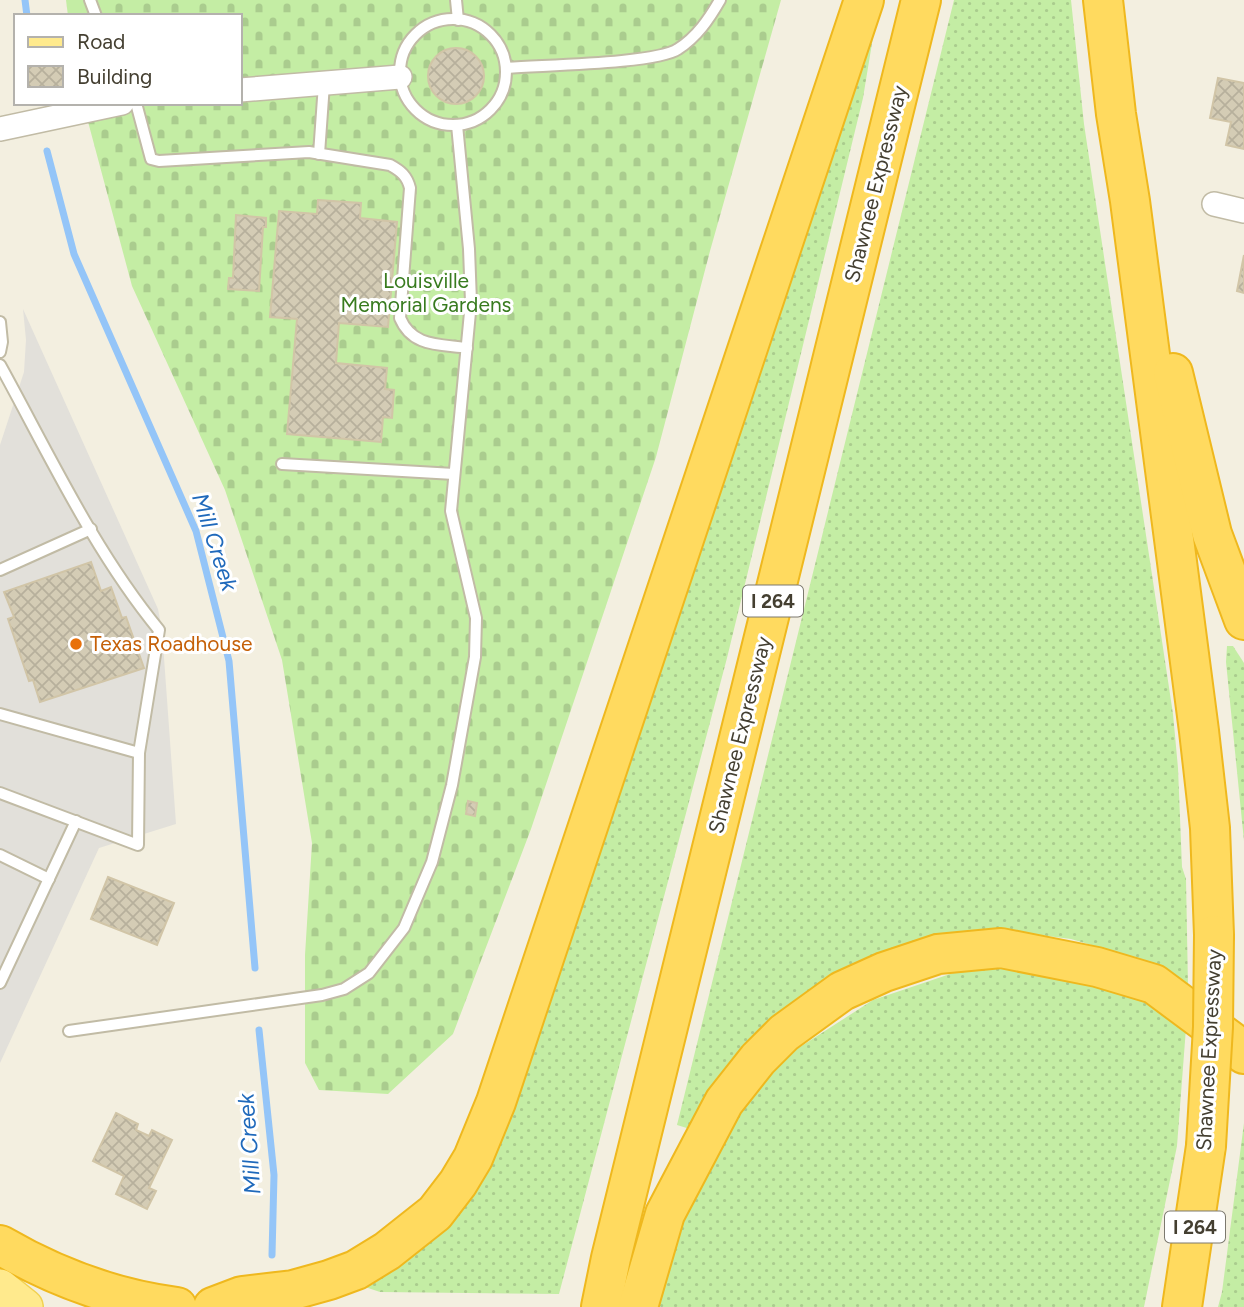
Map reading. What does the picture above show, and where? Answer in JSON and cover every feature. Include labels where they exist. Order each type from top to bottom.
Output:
[{"type":"highway","points":[[213,1307],[242,1296],[293,1290],[356,1270],[387,1251],[435,1213],[473,1158],[496,1102],[864,0]]},
{"type":"highway","name":"Shawnee Expressway","points":[[601,1307],[921,0]]},
{"type":"highway","name":"Shawnee Expressway","points":[[1103,0],[1210,828],[1214,935],[1213,1027],[1206,1146],[1182,1307]]},
{"type":"highway","points":[[1130,201],[1212,534],[1244,620]]},
{"type":"highway","points":[[638,1307],[665,1214],[724,1102],[758,1059],[785,1033],[842,991],[884,972],[939,954],[1001,948],[1097,967],[1154,984],[1236,1045],[1244,1054]]},
{"type":"highway","points":[[0,1245],[77,1283],[115,1295],[177,1307]]},
{"type":"highway","points":[[587,1307],[611,1258]]},
{"type":"main road","points":[[0,1287],[25,1307]]},
{"type":"street","points":[[242,90],[400,77]]},
{"type":"street","points":[[0,129],[113,105]]},
{"type":"street","points":[[1214,204],[1244,211]]},
{"type":"lane","points":[[456,0],[458,20]]},
{"type":"lane","points":[[506,68],[649,58],[676,51],[695,36],[720,0]]},
{"type":"lane","points":[[448,19],[469,21],[487,31],[500,48],[506,68],[503,88],[493,106],[477,120],[457,125],[436,123],[419,113],[405,97],[400,77],[402,56],[412,38],[428,25],[448,19]]},
{"type":"lane","points":[[319,154],[324,84]]},
{"type":"lane","points":[[136,105],[152,159],[159,161],[309,152],[390,164],[407,177],[410,188],[400,318],[405,330],[419,341],[467,348]]},
{"type":"lane","points":[[69,1031],[322,995],[344,989],[369,973],[404,928],[432,862],[452,785],[475,657],[476,618],[451,511],[471,302],[470,249],[457,125]]},
{"type":"lane","points":[[0,322],[0,352]]},
{"type":"lane","points":[[0,365],[91,529],[139,606],[159,630],[139,753],[138,845],[0,793]]},
{"type":"lane","points":[[282,464],[454,474]]},
{"type":"lane","points":[[0,570],[91,529]]},
{"type":"lane","points":[[0,715],[139,753]]},
{"type":"lane","points":[[0,983],[76,821]]},
{"type":"lane","points":[[0,855],[50,879]]},
{"type":"green space","name":"Louisville Memorial Gardens","points":[[66,0],[781,0],[710,251],[656,457],[531,829],[453,1034],[388,1094],[319,1090],[305,1063],[305,955],[312,843],[282,660],[225,490],[132,286],[84,105],[242,105],[242,14],[68,14]]},
{"type":"green space","points":[[954,0],[1071,0],[1084,124],[1173,714],[1182,867],[1186,879],[1188,986],[1119,953],[1071,939],[1016,932],[939,938],[690,1129],[677,1125]]},
{"type":"green space","points":[[876,19],[863,98],[727,658],[559,1294],[380,1292],[362,1286],[439,1231]]},
{"type":"green space","points":[[1227,646],[1233,646],[1244,663],[1244,841],[1226,662]]},
{"type":"green space","points":[[993,967],[1023,969],[1134,996],[1186,1028],[1177,1146],[1144,1307],[655,1305],[675,1232],[718,1144],[749,1099],[786,1056],[873,1000],[962,970]]},
{"type":"green space","points":[[1244,1123],[1244,1307],[1218,1307],[1222,1292]]},
{"type":"shaded area","points":[[23,309],[158,609],[162,630],[176,824],[99,848],[0,1063],[0,445],[24,372],[26,340]]},
{"type":"building","points":[[456,48],[467,50],[476,56],[482,65],[482,87],[476,96],[467,102],[456,104],[445,102],[436,96],[430,87],[428,76],[430,65],[436,56],[445,50]]},
{"type":"building","points":[[1218,78],[1244,83],[1244,149],[1226,145],[1231,122],[1210,118]]},
{"type":"building","points":[[318,200],[361,203],[360,218],[397,222],[388,327],[339,323],[336,363],[387,368],[385,389],[394,390],[392,418],[383,417],[381,442],[287,434],[297,319],[270,317],[279,211],[317,214]]},
{"type":"building","points":[[236,215],[266,218],[266,227],[263,227],[259,291],[228,289],[229,278],[233,278]]},
{"type":"building","points":[[1244,255],[1244,293],[1237,291]]},
{"type":"building","name":"Texas Roadhouse","points":[[91,562],[101,591],[111,587],[122,618],[126,617],[144,668],[40,702],[33,680],[29,681],[8,619],[14,617],[4,592]]},
{"type":"building","points":[[468,801],[477,803],[475,816],[466,814]]},
{"type":"building","points":[[108,877],[174,903],[157,945],[91,919]]},
{"type":"building","points":[[116,1113],[138,1124],[136,1130],[149,1136],[152,1130],[172,1140],[149,1188],[156,1191],[147,1209],[116,1194],[124,1176],[93,1161]]},
{"type":"waterway","name":"Mill Creek","points":[[25,0],[27,14]]},
{"type":"waterway","name":"Mill Creek","points":[[47,151],[74,254],[196,531],[229,661],[255,968]]},
{"type":"waterway","name":"Mill Creek","points":[[259,1030],[274,1175],[272,1255]]},
{"type":"place","name":"Texas Roadhouse","points":[[76,644]]}]
